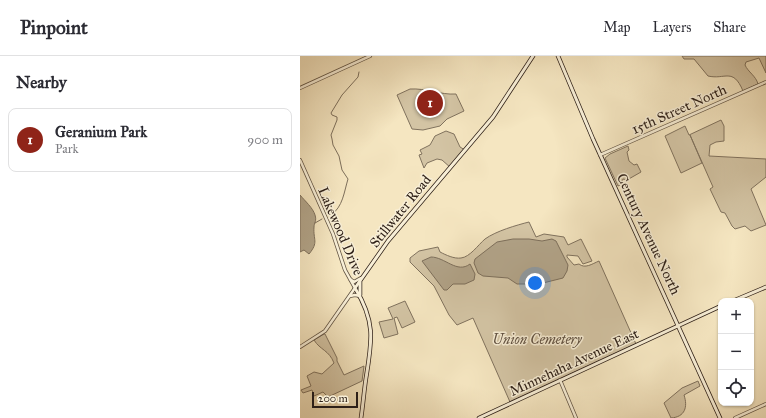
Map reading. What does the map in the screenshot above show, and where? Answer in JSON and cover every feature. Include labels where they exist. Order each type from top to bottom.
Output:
[{"type":"main road","name":"Stillwater Road","points":[[355,288],[388,241],[493,117],[533,56]]},
{"type":"main road","name":"Century Avenue North","points":[[558,57],[600,155],[720,418]]},
{"type":"main road","points":[[360,296],[359,288],[362,278]]},
{"type":"main road","points":[[740,298],[766,287]]},
{"type":"main road","points":[[355,288],[369,317],[371,334],[370,352],[360,418]]},
{"type":"main road","name":"Minnehaha Avenue East","points":[[479,418],[718,307]]},
{"type":"street","points":[[300,88],[370,56]]},
{"type":"street","name":"15th Street North","points":[[600,155],[766,82]]},
{"type":"street","name":"Lakewood Drive","points":[[300,160],[333,234],[348,277],[355,288]]},
{"type":"street","points":[[348,277],[354,282],[362,278]]},
{"type":"street","points":[[300,347],[325,331],[355,288]]},
{"type":"street","points":[[349,296],[353,294],[360,296]]},
{"type":"street","points":[[560,380],[576,418]]},
{"type":"street","points":[[735,418],[766,404]]},
{"type":"green space","points":[[682,56],[766,56],[766,73],[759,58],[746,62],[746,67],[756,79],[758,84],[743,91],[736,79],[728,76],[708,76],[694,59],[684,59]]},
{"type":"green space","points":[[410,89],[444,94],[456,94],[464,111],[447,119],[440,126],[423,130],[412,129],[397,95]]},
{"type":"green space","points":[[721,120],[724,126],[724,141],[716,142],[710,145],[709,156],[766,159],[766,177],[751,189],[766,225],[751,231],[745,226],[735,229],[725,213],[721,212],[710,189],[713,187],[690,135],[702,163],[681,173],[665,136],[685,126],[689,135]]},
{"type":"green space","points":[[446,131],[454,134],[460,147],[465,150],[451,168],[442,160],[437,159],[427,163],[424,168],[419,155],[422,154],[420,150],[430,145],[435,136]]},
{"type":"green space","points":[[628,146],[629,150],[627,152],[629,161],[634,165],[637,164],[641,172],[627,180],[623,179],[618,186],[605,158],[610,154]]},
{"type":"green space","name":"Union Cemetery","points":[[529,222],[536,237],[544,234],[564,237],[568,245],[581,239],[592,261],[583,264],[578,256],[567,255],[567,257],[574,265],[579,264],[586,266],[599,261],[636,344],[510,402],[473,318],[457,325],[449,315],[434,286],[410,262],[410,258],[419,251],[438,247],[440,252],[456,258],[461,258],[471,253],[485,239],[495,233]]},
{"type":"green space","points":[[405,301],[415,322],[402,328],[397,317],[394,318],[398,334],[384,338],[379,322],[393,319],[388,308]]},
{"type":"green space","points":[[324,334],[344,375],[364,366],[362,381],[328,397],[323,392],[314,396],[312,390],[303,393],[301,390],[311,386],[307,376],[314,372],[322,374],[334,363],[330,355],[314,340]]},
{"type":"green space","points":[[698,381],[700,386],[684,395],[686,404],[684,411],[680,416],[671,418],[664,403],[682,388]]},
{"type":"shaded area","points":[[300,195],[313,210],[316,217],[314,227],[315,244],[309,254],[304,250],[300,252]]},
{"type":"shaded area","points":[[513,239],[542,241],[552,239],[556,241],[568,265],[567,271],[563,278],[539,284],[517,284],[508,278],[483,276],[478,273],[474,263],[475,259],[497,242]]},
{"type":"shaded area","points":[[431,257],[460,267],[465,267],[470,264],[475,274],[474,280],[465,284],[453,284],[447,290],[444,290],[422,261]]},
{"type":"waterway","points":[[331,215],[341,204],[348,179],[342,170],[339,156],[333,145],[331,135],[337,117],[331,113],[342,95],[358,77],[359,72]]},
{"type":"waterway","points":[[315,223],[322,219]]},
{"type":"place","name":"Geranium Park","points":[[430,103]]}]
